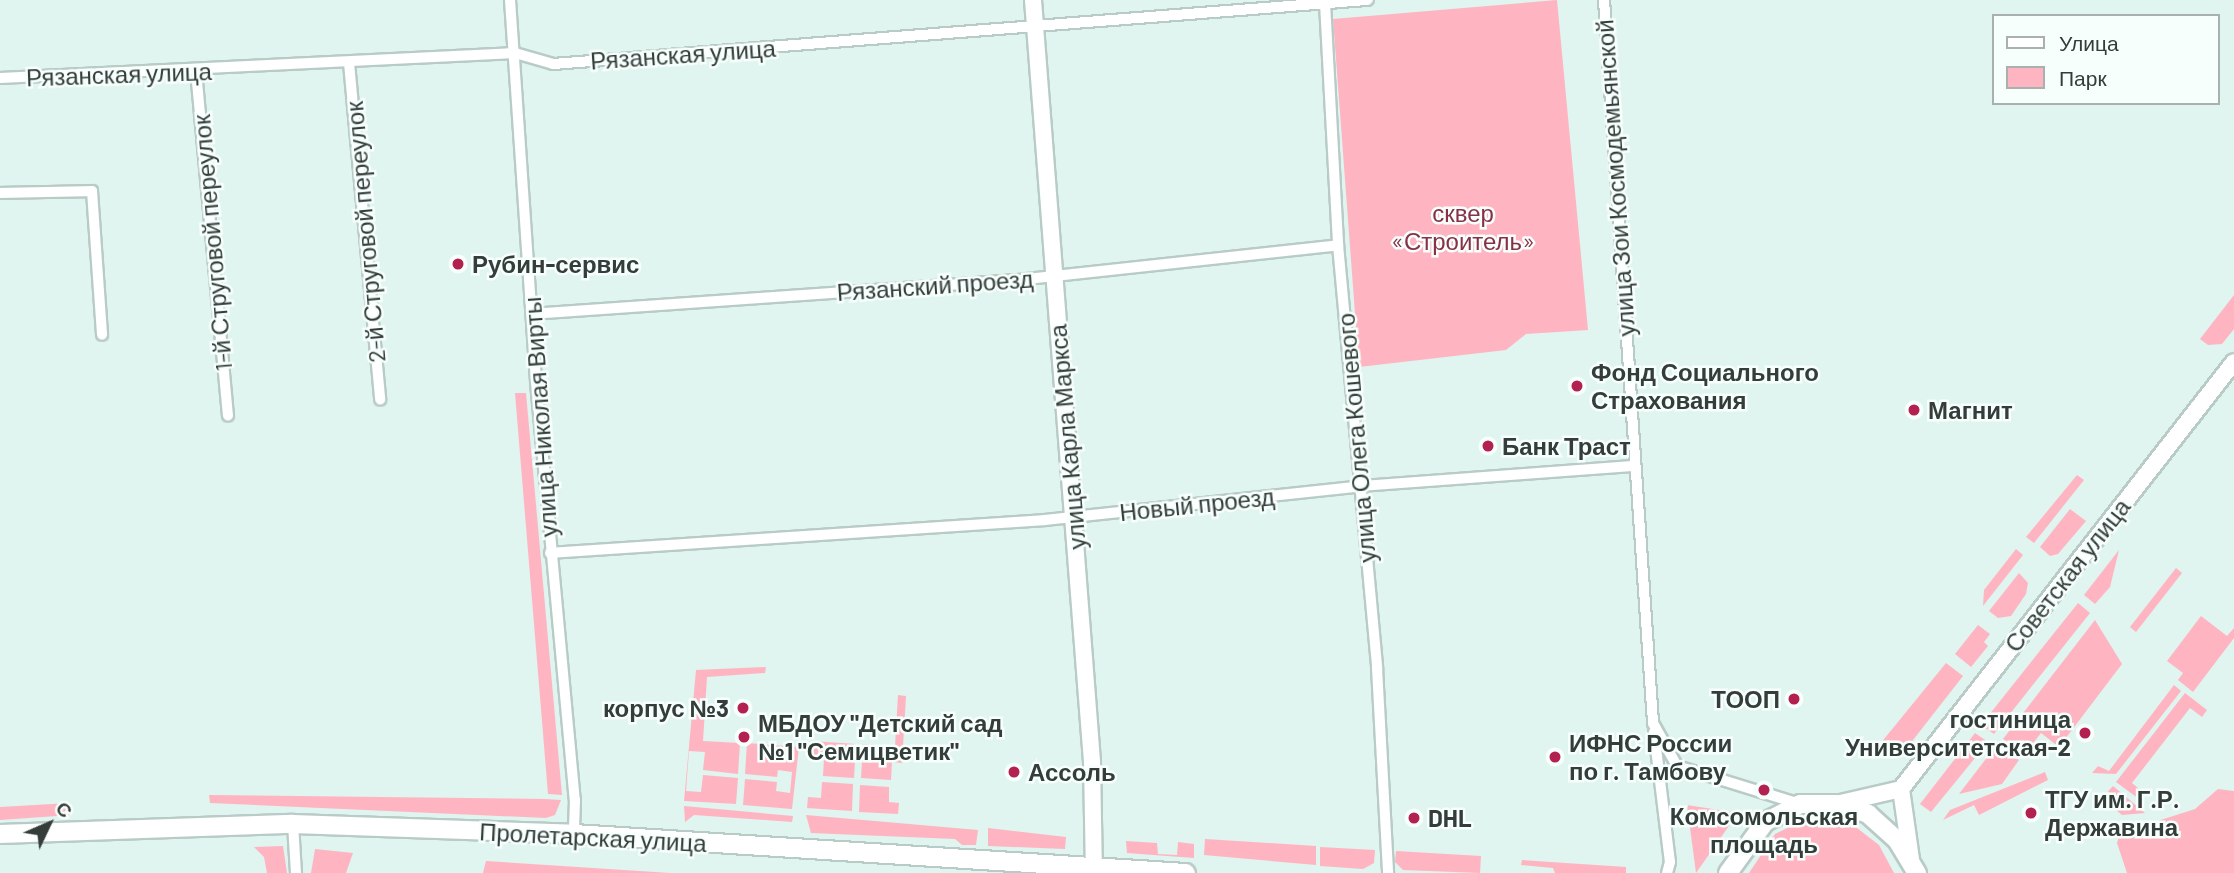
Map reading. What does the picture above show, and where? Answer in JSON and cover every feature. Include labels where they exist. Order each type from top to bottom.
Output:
[{"type":"main road","name":"улица Карла Маркса","points":[[1033,0],[1074,517],[1095,871]]},
{"type":"main road","name":"Советская улица","points":[[1901,789],[2234,362]]},
{"type":"main road","points":[[1836,804],[1901,789],[1914,866]]},
{"type":"main road","points":[[1720,873],[1732,866],[1765,822],[1800,804],[1836,804],[1854,808],[1883,825],[1914,866]]},
{"type":"main road","name":"Пролетарская улица","points":[[0,834],[293,824],[573,834],[1095,871],[1186,873]]},
{"type":"street","name":"улица Николая Вирты","points":[[510,0],[550,553],[575,800],[573,834]]},
{"type":"street","name":"Рязанская улица","points":[[0,78],[196,71],[514,53],[553,64],[1367,0]]},
{"type":"street","name":"улица Зои Космодемьянской","points":[[1604,0],[1653,723],[1677,766],[1800,804]]},
{"type":"street","name":"улица Олега Кошевого","points":[[1325,3],[1338,244],[1377,668],[1388,873]]},
{"type":"street","name":"2-й Струговой переулок","points":[[349,63],[380,400]]},
{"type":"street","name":"1-й Струговой переулок","points":[[196,71],[228,416]]},
{"type":"street","points":[[0,193],[92,191],[102,335]]},
{"type":"street","name":"Рязанский проезд","points":[[532,314],[1054,276],[1338,244]]},
{"type":"street","name":"Новый проезд","points":[[550,553],[1074,517],[1361,486],[1634,466]]},
{"type":"street","points":[[1653,723],[1670,862],[1667,873]]},
{"type":"street","points":[[293,824],[296,873]]},
{"type":"green space","name":"сквер «Строитель»","points":[[1557,0],[1588,330],[1526,334],[1506,350],[1359,367],[1333,19]]},
{"type":"green space","points":[[2234,295],[2234,329],[2222,344],[2208,345],[2200,339]]},
{"type":"green space","points":[[515,393],[526,393],[562,795],[548,794]]},
{"type":"green space","points":[[2077,475],[2084,480],[2034,543],[2026,537]]},
{"type":"green space","points":[[2070,509],[2086,521],[2058,554],[2050,556],[2040,547]]},
{"type":"green space","points":[[2016,549],[2023,555],[1983,606],[1984,590]]},
{"type":"green space","points":[[2119,550],[2110,587],[2095,604],[2084,595]]},
{"type":"green space","points":[[2176,568],[2182,573],[2136,632],[2130,627]]},
{"type":"green space","points":[[2019,573],[2028,583],[2026,594],[2011,616],[1998,618],[1989,611]]},
{"type":"green space","points":[[2078,603],[2090,613],[1994,734],[1981,725]]},
{"type":"green space","points":[[2201,616],[2227,636],[2234,628],[2234,638],[2193,692],[2178,680],[2183,673],[2167,661]]},
{"type":"green space","points":[[2095,620],[2122,664],[2059,747],[2041,733],[2026,752],[2003,739]]},
{"type":"green space","points":[[1978,625],[1990,634],[1984,642],[1988,646],[1971,667],[1955,654]]},
{"type":"green space","points":[[1946,663],[1963,676],[1899,758],[1880,744]]},
{"type":"green space","points":[[766,667],[765,673],[707,677],[703,741],[740,743],[738,774],[703,770],[705,752],[689,751],[686,791],[701,792],[703,775],[738,778],[736,804],[684,801],[696,670]]},
{"type":"green space","points":[[2174,685],[2181,691],[2116,774],[2092,773],[2098,766],[2109,771]]},
{"type":"green space","points":[[2185,693],[2207,710],[2202,717],[2190,708],[2132,783],[2144,793],[2139,799],[2116,782]]},
{"type":"green space","points":[[898,695],[906,696],[902,763],[892,762],[891,780],[861,778],[863,744],[895,746]]},
{"type":"green space","points":[[1975,733],[1988,742],[1931,812],[1920,804]]},
{"type":"green space","points":[[812,741],[856,744],[854,778],[823,776],[824,759],[811,758]]},
{"type":"green space","points":[[747,743],[799,747],[792,809],[743,805],[745,779],[777,782],[776,791],[790,793],[792,772],[778,770],[777,777],[745,774]]},
{"type":"green space","points":[[1995,747],[2019,760],[2002,784],[1959,794]]},
{"type":"green space","points":[[2045,772],[2048,780],[1979,815],[1974,805],[1943,820],[1950,810]]},
{"type":"green space","points":[[822,782],[853,784],[852,811],[807,808],[808,797],[821,798]]},
{"type":"green space","points":[[860,785],[889,787],[889,802],[899,803],[898,814],[859,812]]},
{"type":"green space","points":[[2113,786],[2145,813],[2122,815],[2102,798]]},
{"type":"green space","points":[[2218,789],[2234,791],[2234,873],[2127,873],[2117,843],[2120,833],[2195,809]]},
{"type":"green space","points":[[209,795],[561,800],[555,815],[546,818],[210,803]]},
{"type":"green space","points":[[70,803],[71,815],[0,820],[0,807]]},
{"type":"green space","points":[[1687,805],[1738,813],[1696,873]]},
{"type":"green space","points":[[684,806],[793,816],[792,822],[694,815],[685,822]]},
{"type":"green space","points":[[806,815],[978,830],[976,845],[962,845],[955,839],[811,833]]},
{"type":"green space","points":[[1802,821],[1857,828],[1879,845],[1894,873],[1749,873],[1775,834]]},
{"type":"green space","points":[[988,828],[1066,837],[1065,849],[988,846]]},
{"type":"green space","points":[[1205,839],[1316,846],[1316,865],[1204,855]]},
{"type":"green space","points":[[1126,841],[1157,843],[1158,854],[1177,855],[1178,842],[1194,844],[1194,858],[1127,853]]},
{"type":"green space","points":[[283,846],[287,873],[267,873],[264,857],[254,847]]},
{"type":"green space","points":[[1320,847],[1375,850],[1374,863],[1363,869],[1320,866]]},
{"type":"green space","points":[[315,849],[353,853],[346,873],[311,873]]},
{"type":"green space","points":[[1396,851],[1481,856],[1480,873],[1403,870],[1395,862]]},
{"type":"green space","points":[[1522,860],[1626,867],[1626,873],[1555,873],[1553,868],[1521,865]]},
{"type":"green space","points":[[486,861],[670,873],[483,873]]},
{"type":"place","name":"Рубин-сервис","points":[[458,264]]},
{"type":"place","name":"Фонд Социального Страхования","points":[[1577,386]]},
{"type":"place","name":"Магнит","points":[[1914,410]]},
{"type":"place","name":"Банк Траст","points":[[1488,446]]},
{"type":"place","name":"ТООП","points":[[1794,699]]},
{"type":"place","name":"корпус №3","points":[[743,708]]},
{"type":"place","name":"гостиница Университетская-2","points":[[2085,733]]},
{"type":"place","name":"МБДОУ \"Детский сад №1 \"Семицветик\"","points":[[744,737]]},
{"type":"place","name":"ИФНС России по г. Тамбову","points":[[1555,757]]},
{"type":"place","name":"Ассоль","points":[[1014,772]]},
{"type":"place","name":"Комсомольская площадь","points":[[1764,790]]},
{"type":"place","name":"ТГУ им. Г.Р. Державина","points":[[2031,813]]},
{"type":"place","name":"DHL","points":[[1414,818]]}]
